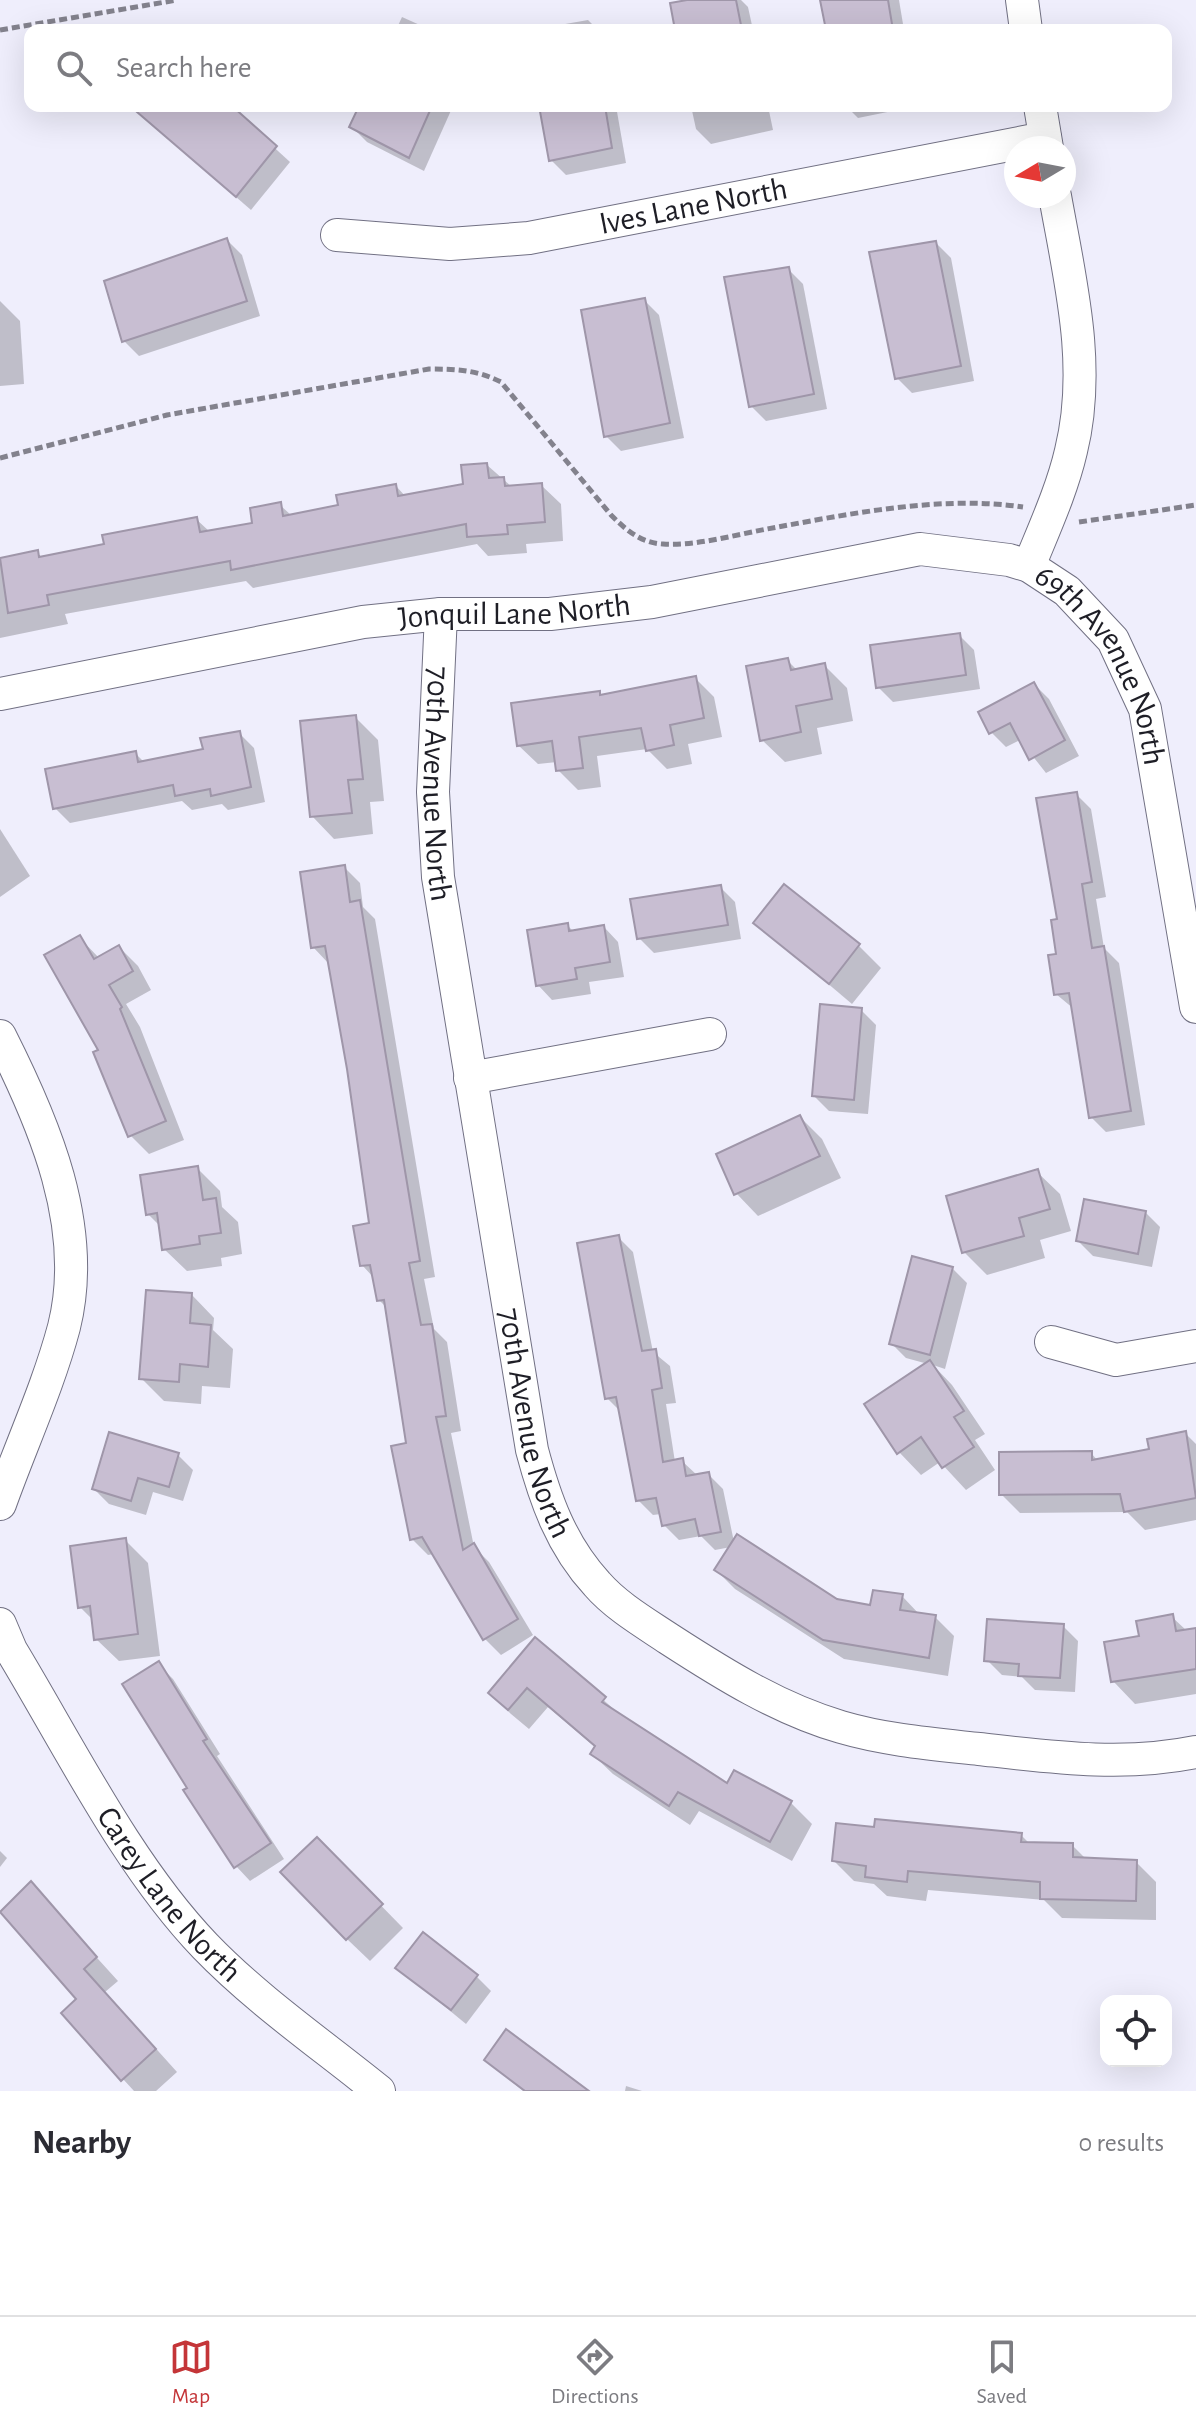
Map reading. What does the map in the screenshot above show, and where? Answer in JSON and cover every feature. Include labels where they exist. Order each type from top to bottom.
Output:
[{"type":"street","points":[[1022,0],[1025,24]]},
{"type":"street","points":[[1041,112],[1045,136]]},
{"type":"street","name":"Ives Lane North","points":[[337,235],[450,244],[529,238],[1004,151]]},
{"type":"street","name":"69th Avenue North","points":[[1057,208],[1078,325],[1080,375],[1071,452],[1029,566],[1067,591],[1092,615],[1113,640],[1138,687],[1145,709],[1196,1007]]},
{"type":"street","name":"Jonquil Lane North","points":[[0,694],[363,622],[441,614],[550,614],[652,602],[920,549],[977,554],[1029,566]]},
{"type":"street","name":"70th Avenue North","points":[[441,614],[434,831],[438,877],[532,1450],[547,1506],[570,1548],[598,1586],[645,1623],[726,1676],[783,1706],[842,1728],[913,1742],[1067,1758],[1132,1760],[1196,1752]]},
{"type":"street","points":[[470,1078],[710,1034]]},
{"type":"street","points":[[0,1036],[20,1074],[49,1149],[65,1204],[72,1264],[65,1324],[0,1504]]},
{"type":"street","points":[[1051,1342],[1116,1360],[1196,1346]]},
{"type":"street","name":"Carey Lane North","points":[[4,1643],[136,1856],[170,1905],[206,1947],[379,2091]]},
{"type":"path","points":[[35,24],[177,0]]},
{"type":"path","points":[[0,30],[24,26]]},
{"type":"path","points":[[0,458],[167,415],[429,369],[457,369],[480,371],[501,382],[611,515],[629,533],[646,541],[686,543],[947,504],[999,504],[1084,523],[1196,505]]},
{"type":"building","points":[[736,0],[741,24],[674,24],[670,3]]},
{"type":"building","points":[[820,0],[888,0],[892,24],[825,24]]},
{"type":"building","points":[[137,112],[239,112],[277,146],[236,197]]},
{"type":"building","points":[[356,112],[429,112],[409,158],[349,127]]},
{"type":"building","points":[[540,112],[606,112],[612,148],[549,161]]},
{"type":"building","points":[[227,238],[247,301],[122,342],[104,281]]},
{"type":"building","points":[[936,241],[961,366],[895,379],[869,252]]},
{"type":"building","points":[[789,267],[814,394],[749,407],[724,277]]},
{"type":"building","points":[[645,298],[670,423],[604,437],[581,310]]},
{"type":"building","points":[[487,463],[489,478],[504,477],[505,486],[542,483],[545,522],[507,525],[508,534],[467,537],[466,524],[231,570],[230,561],[47,595],[49,605],[8,613],[0,558],[38,550],[39,557],[104,544],[102,535],[197,517],[200,532],[252,523],[250,508],[281,502],[283,516],[338,505],[336,495],[396,484],[398,496],[463,484],[461,465]]},
{"type":"building","points":[[960,633],[966,675],[876,688],[870,645]]},
{"type":"building","points":[[788,658],[791,670],[825,663],[832,699],[796,706],[801,732],[760,741],[746,666]]},
{"type":"building","points":[[696,676],[704,718],[670,725],[674,745],[646,751],[641,728],[579,737],[583,768],[556,771],[552,741],[517,746],[511,703],[600,691],[600,695]]},
{"type":"building","points":[[1034,682],[1065,740],[1029,760],[1010,723],[989,734],[978,712]]},
{"type":"building","points":[[356,715],[363,779],[348,780],[352,813],[310,817],[300,721]]},
{"type":"building","points":[[240,731],[251,787],[211,796],[210,789],[175,796],[173,785],[53,809],[45,769],[136,751],[138,762],[203,749],[200,738]]},
{"type":"building","points":[[1077,792],[1092,882],[1082,884],[1092,948],[1104,946],[1131,1111],[1089,1118],[1069,993],[1054,995],[1048,955],[1056,954],[1051,920],[1057,919],[1036,798]]},
{"type":"building","points":[[345,865],[350,902],[360,900],[420,1261],[409,1263],[421,1325],[432,1324],[446,1416],[436,1417],[463,1550],[474,1543],[518,1619],[483,1640],[422,1537],[410,1540],[391,1446],[406,1443],[384,1300],[377,1301],[370,1265],[360,1266],[353,1226],[369,1223],[347,1069],[325,946],[311,948],[300,872]]},
{"type":"building","points":[[784,884],[860,944],[829,984],[753,923]]},
{"type":"building","points":[[721,885],[728,925],[637,939],[630,899]]},
{"type":"building","points":[[568,923],[569,931],[604,925],[610,962],[575,968],[577,979],[536,986],[527,930]]},
{"type":"building","points":[[80,935],[94,959],[119,945],[133,971],[109,985],[122,1007],[120,1009],[166,1121],[128,1137],[93,1052],[98,1050],[44,955]]},
{"type":"building","points":[[820,1004],[862,1008],[854,1100],[812,1096]]},
{"type":"building","points":[[800,1115],[820,1156],[734,1195],[716,1154]]},
{"type":"building","points":[[198,1166],[203,1200],[216,1198],[221,1233],[199,1236],[200,1244],[162,1250],[157,1213],[146,1215],[140,1175]]},
{"type":"building","points":[[1038,1169],[1050,1209],[1019,1218],[1024,1236],[962,1253],[946,1196]]},
{"type":"building","points":[[1084,1199],[1146,1211],[1138,1254],[1076,1241]]},
{"type":"building","points":[[619,1235],[642,1351],[656,1349],[662,1388],[652,1390],[663,1462],[683,1458],[686,1476],[709,1472],[721,1532],[699,1536],[695,1519],[662,1526],[656,1498],[636,1501],[616,1397],[605,1399],[577,1243]]},
{"type":"building","points":[[912,1256],[953,1267],[930,1355],[889,1344]]},
{"type":"building","points":[[146,1290],[192,1293],[190,1323],[211,1325],[208,1367],[180,1364],[179,1382],[139,1379]]},
{"type":"building","points":[[930,1360],[964,1411],[954,1417],[974,1447],[942,1468],[921,1437],[897,1454],[864,1404]]},
{"type":"building","points":[[1186,1431],[1196,1498],[1124,1512],[1120,1494],[999,1495],[999,1452],[1092,1451],[1092,1460],[1149,1449],[1147,1439]]},
{"type":"building","points":[[109,1432],[179,1453],[169,1487],[138,1478],[131,1501],[92,1489]]},
{"type":"building","points":[[737,1534],[837,1599],[870,1605],[873,1590],[903,1594],[900,1610],[936,1615],[929,1658],[823,1640],[714,1570]]},
{"type":"building","points":[[126,1538],[138,1634],[94,1640],[90,1606],[78,1608],[70,1546]]},
{"type":"building","points":[[1173,1614],[1176,1631],[1196,1628],[1196,1669],[1111,1682],[1104,1642],[1139,1636],[1136,1621]]},
{"type":"building","points":[[987,1619],[1064,1624],[1060,1678],[1018,1676],[1019,1664],[984,1661]]},
{"type":"building","points":[[535,1637],[606,1697],[602,1702],[727,1783],[734,1770],[792,1801],[770,1842],[678,1792],[669,1806],[590,1754],[595,1746],[527,1688],[508,1710],[488,1693]]},
{"type":"building","points":[[159,1661],[207,1739],[203,1741],[271,1843],[234,1868],[183,1790],[187,1788],[122,1684]]},
{"type":"building","points":[[875,1819],[1022,1833],[1021,1842],[1073,1843],[1073,1857],[1137,1860],[1136,1901],[1040,1899],[1040,1882],[908,1871],[907,1882],[865,1877],[866,1866],[832,1861],[836,1823],[874,1827]]},
{"type":"building","points":[[317,1837],[383,1904],[346,1940],[280,1872]]},
{"type":"building","points":[[31,1881],[97,1957],[84,1969],[156,2049],[121,2081],[61,2013],[76,1999],[0,1912]]},
{"type":"building","points":[[423,1932],[478,1975],[451,2010],[395,1968]]},
{"type":"building","points":[[506,2029],[589,2091],[525,2091],[484,2060]]}]
